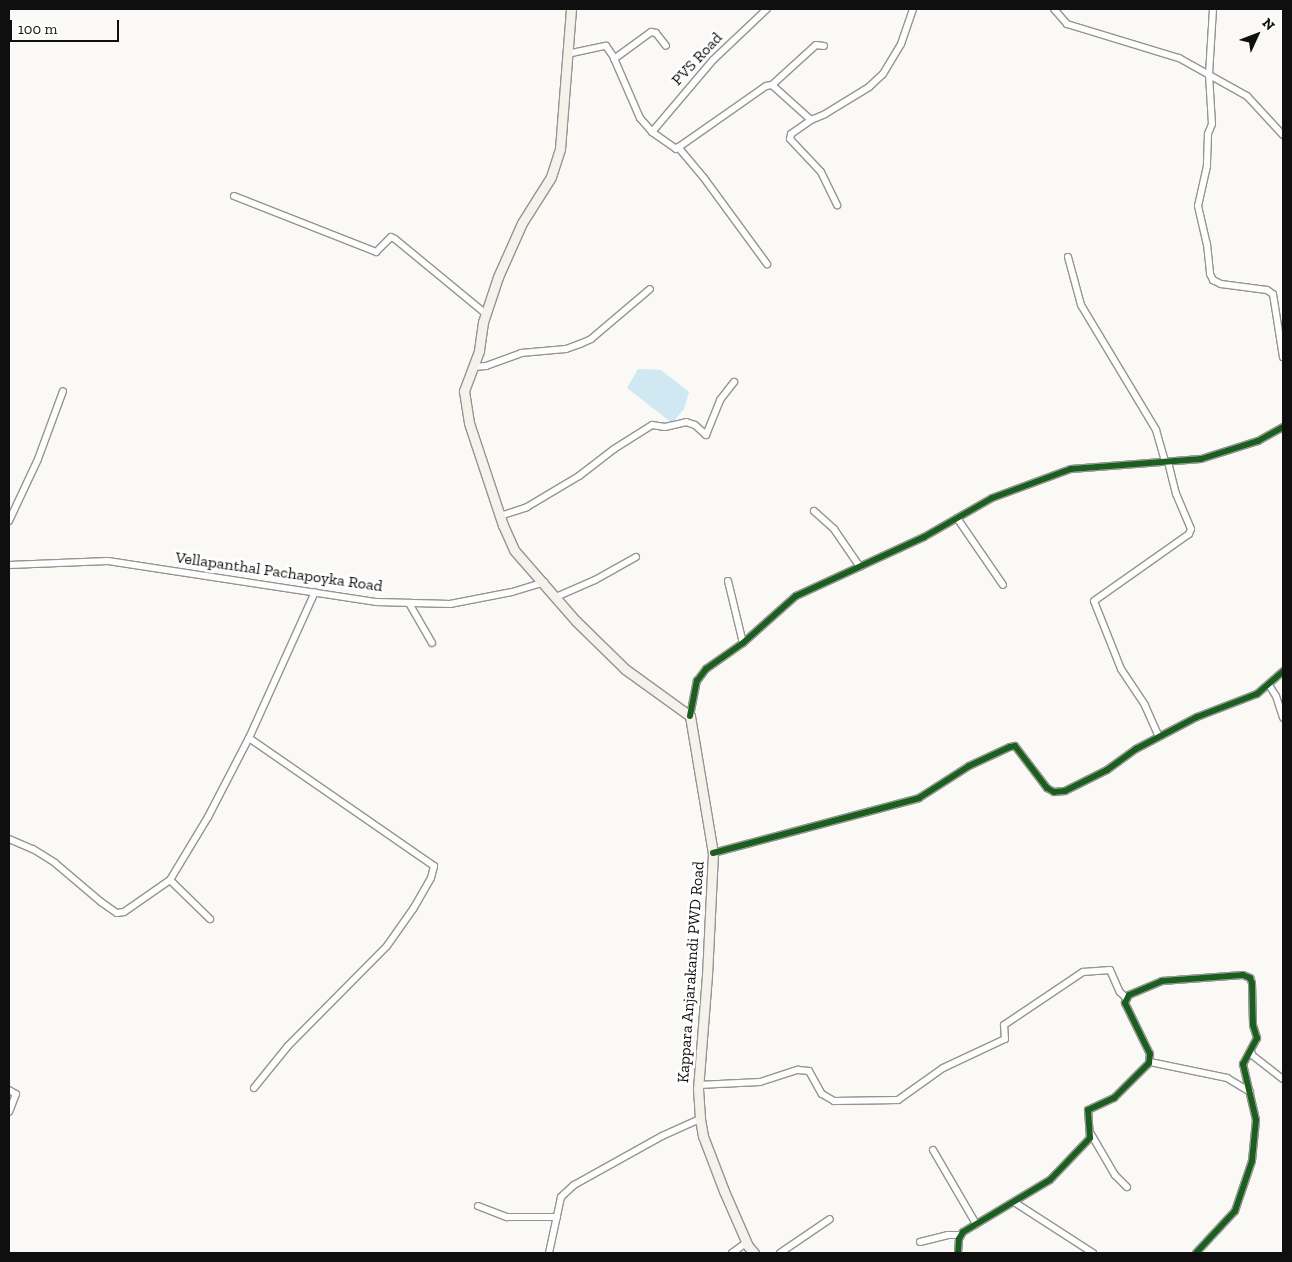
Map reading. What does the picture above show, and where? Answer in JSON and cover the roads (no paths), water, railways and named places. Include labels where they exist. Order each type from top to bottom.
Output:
[{"type":"main road","points":[[571,9],[560,149],[551,177],[522,223],[506,259],[486,314],[478,352],[464,391],[469,423],[500,516],[514,550],[544,582],[576,621],[625,669],[690,716]]},
{"type":"main road","name":"Kappara Anjarakandi PWD Road","points":[[690,716],[709,818],[713,853],[707,974],[698,1085],[700,1119],[703,1136],[746,1243],[754,1253]]},
{"type":"street","name":"PVS Road","points":[[652,132],[713,60],[767,9]]},
{"type":"street","points":[[837,205],[821,172],[790,139],[791,134],[811,120],[870,87],[883,74],[901,44],[913,9]]},
{"type":"street","points":[[1054,9],[1067,24],[1179,58],[1247,96],[1283,135]]},
{"type":"street","points":[[1213,9],[1209,75],[1212,124],[1208,134],[1207,166],[1198,206],[1207,244],[1210,274],[1213,280],[1221,284],[1267,290],[1272,294],[1283,357]]},
{"type":"street","name":"PVS Road","points":[[614,59],[651,32],[656,34],[666,46]]},
{"type":"street","points":[[567,54],[606,46],[614,59],[635,110],[652,132],[676,149],[766,86],[772,85],[816,45],[824,46]]},
{"type":"street","points":[[772,85],[811,120]]},
{"type":"street","points":[[678,147],[704,178],[767,264]]},
{"type":"street","points":[[234,196],[376,252],[391,237],[486,314]]},
{"type":"street","points":[[1068,257],[1081,305],[1156,430],[1176,494],[1191,529],[1184,539],[1094,601],[1121,668],[1145,705],[1159,737]]},
{"type":"street","points":[[473,367],[486,366],[520,353],[566,348],[580,344],[590,339],[650,289]]},
{"type":"street","points":[[500,516],[527,507],[579,476],[614,449],[652,426],[665,427],[686,422],[694,425],[706,435],[720,400],[734,382]]},
{"type":"street","points":[[9,521],[38,459],[63,391]]},
{"type":"street","points":[[690,716],[697,681],[706,669],[743,644],[796,596],[924,538],[992,498],[1071,469],[1201,459],[1258,441],[1283,427]]},
{"type":"street","points":[[814,511],[834,529],[860,567]]},
{"type":"street","points":[[957,518],[1004,585]]},
{"type":"street","points":[[556,597],[595,580],[636,557]]},
{"type":"street","name":"Vellapanthal Pachapoyka Road","points":[[9,565],[108,561],[377,602],[450,604],[512,592],[544,582]]},
{"type":"street","points":[[728,580],[743,644]]},
{"type":"street","points":[[9,839],[33,849],[55,863],[117,913],[124,912],[170,880],[208,817],[249,738],[315,592]]},
{"type":"street","points":[[409,603],[432,643]]},
{"type":"street","points":[[713,853],[919,798],[969,766],[1015,746],[1047,788],[1054,792],[1065,790],[1107,770],[1159,737],[1197,717],[1256,694],[1269,685],[1283,671]]},
{"type":"street","points":[[1269,685],[1276,696],[1283,718]]},
{"type":"street","points":[[249,738],[434,866],[426,886],[387,946],[288,1046],[254,1088]]},
{"type":"street","points":[[170,880],[210,919]]},
{"type":"street","points":[[698,1085],[760,1082],[798,1070],[809,1071],[822,1094],[834,1101],[898,1100],[943,1068],[1005,1039],[1004,1025],[1083,972],[1110,970],[1120,992],[1126,998]]},
{"type":"street","points":[[1128,1187],[1115,1175],[1091,1134],[1088,1110],[1114,1098],[1150,1062],[1150,1054],[1125,1003],[1126,998],[1135,991],[1162,981],[1215,976],[1247,976],[1252,984],[1253,1025],[1257,1038],[1243,1064],[1256,1120],[1252,1161],[1242,1196],[1231,1217],[1196,1253]]},
{"type":"street","points":[[1251,1050],[1252,1055],[1283,1079]]},
{"type":"street","points":[[1150,1062],[1221,1076],[1250,1092]]},
{"type":"street","points":[[9,1090],[16,1094],[9,1112]]},
{"type":"street","points":[[548,1253],[561,1197],[574,1185],[662,1136],[700,1119]]},
{"type":"street","points":[[920,1242],[948,1235],[960,1235],[1050,1180],[1091,1134]]},
{"type":"street","points":[[933,1150],[976,1224]]},
{"type":"street","points":[[1014,1202],[1092,1253]]},
{"type":"street","points":[[478,1206],[507,1217],[557,1217]]},
{"type":"street","points":[[780,1253],[830,1219]]},
{"type":"street","points":[[958,1253],[960,1235]]},
{"type":"street","points":[[732,1253],[746,1243]]},
{"type":"water","points":[[638,369],[661,370],[689,392],[684,409],[672,423],[627,388]]}]
